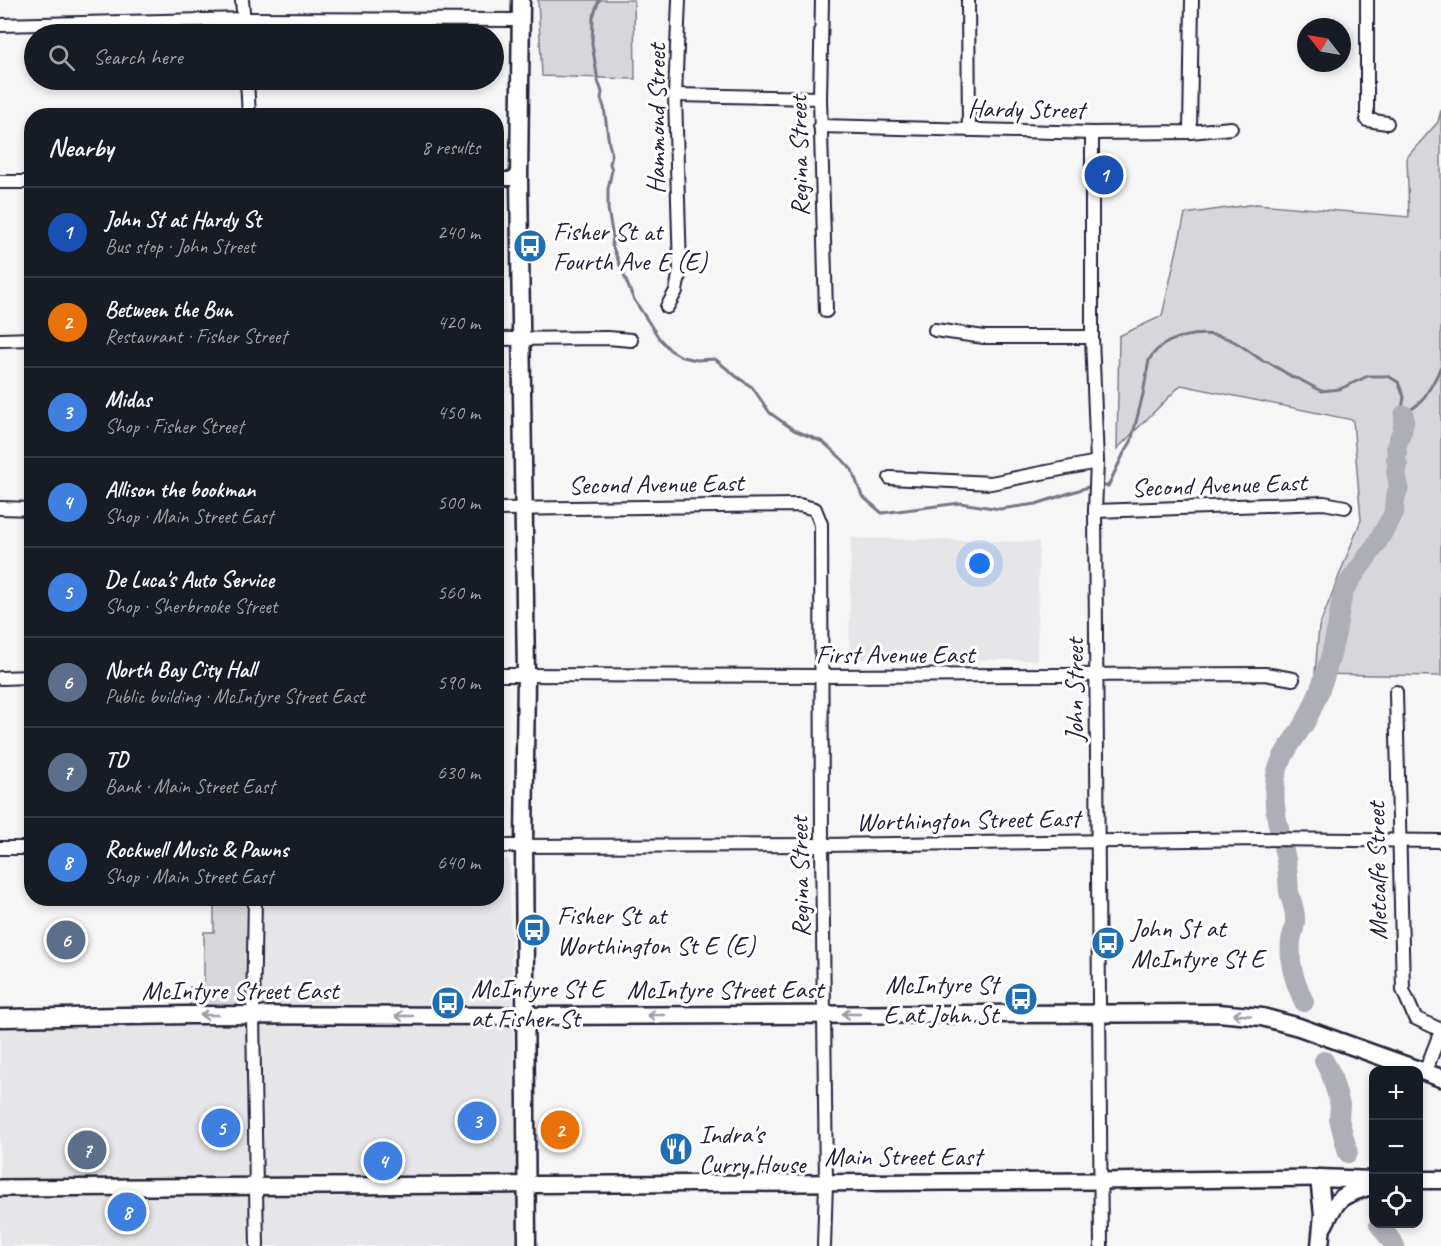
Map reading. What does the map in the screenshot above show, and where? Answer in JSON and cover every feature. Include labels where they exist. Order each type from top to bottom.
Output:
[{"type":"main road","points":[[521,0],[519,179],[526,674],[524,846],[527,1246]]},
{"type":"main road","name":"McIntyre Street East","points":[[0,1018],[190,1015],[1218,1013],[1262,1017],[1299,1027],[1433,1075]]},
{"type":"main road","points":[[1319,1178],[1323,1214],[1320,1246]]},
{"type":"main road","name":"Main Street East","points":[[1319,1178],[1369,1180]]},
{"type":"main road","points":[[1423,1180],[1441,1180]]},
{"type":"main road","points":[[1322,1229],[1333,1206],[1343,1195],[1369,1187]]},
{"type":"street","points":[[242,0],[244,24]]},
{"type":"street","name":"Hammond Street","points":[[667,307],[676,291],[680,270],[675,95],[679,0]]},
{"type":"street","name":"Regina Street","points":[[822,0],[820,126],[826,311]]},
{"type":"street","points":[[968,0],[969,130]]},
{"type":"street","points":[[1190,132],[1192,0]]},
{"type":"street","points":[[1367,0],[1367,120],[1387,123]]},
{"type":"street","points":[[41,24],[244,19],[521,20]]},
{"type":"street","points":[[0,25],[24,24]]},
{"type":"street","points":[[248,90],[249,108]]},
{"type":"street","points":[[675,95],[820,98]]},
{"type":"street","name":"Hardy Street","points":[[820,126],[1092,133],[1190,132],[1231,128]]},
{"type":"street","name":"John Street","points":[[1092,133],[1092,337],[1097,462],[1095,509],[1101,1246]]},
{"type":"street","points":[[504,179],[519,179]]},
{"type":"street","points":[[0,182],[24,182]]},
{"type":"street","points":[[935,330],[984,337],[1092,337]]},
{"type":"street","points":[[504,339],[608,338],[631,340]]},
{"type":"street","points":[[0,340],[24,339]]},
{"type":"street","name":"Second Avenue East","points":[[890,478],[991,483],[1097,462]]},
{"type":"street","name":"Second Avenue East","points":[[1095,509],[1324,504],[1345,507]]},
{"type":"street","name":"Second Avenue East","points":[[504,509],[799,505],[815,509]]},
{"type":"street","points":[[0,508],[24,509]]},
{"type":"street","name":"Regina Street","points":[[815,509],[821,524],[826,1182],[824,1246]]},
{"type":"street","name":"First Avenue East","points":[[504,675],[1097,676],[1265,674],[1293,679]]},
{"type":"street","points":[[0,678],[24,678]]},
{"type":"street","name":"Metcalfe Street","points":[[1396,692],[1403,990],[1415,1018],[1441,1030]]},
{"type":"street","name":"Worthington Street East","points":[[504,846],[822,845],[1261,839],[1441,841]]},
{"type":"street","points":[[0,848],[24,848]]},
{"type":"street","points":[[255,906],[253,1016],[257,1246]]},
{"type":"street","points":[[1433,1075],[1441,1030]]},
{"type":"street","name":"Main Street East","points":[[0,1188],[1319,1178]]},
{"type":"shaded area","points":[[538,0],[634,0],[635,79],[542,76]]},
{"type":"shaded area","points":[[1441,110],[1441,676],[1315,674],[1319,627],[1361,520],[1353,420],[1181,385],[1117,449],[1119,336],[1162,316],[1185,214],[1256,204],[1409,217],[1407,157],[1438,122]]},
{"type":"shaded area","points":[[851,538],[1039,542],[1037,660],[849,659]]},
{"type":"shaded area","points":[[504,859],[509,859],[519,1246],[0,1246],[0,1018],[252,1016],[254,906],[504,906]]},
{"type":"shaded area","points":[[214,906],[254,906],[253,1016],[190,1015],[190,987],[204,987],[204,932],[214,932]]},
{"type":"waterway","points":[[599,0],[593,17],[592,44],[611,152],[612,170],[608,189],[608,209],[612,245],[633,298],[659,338],[670,350],[682,357],[697,360],[715,359],[752,387],[770,413],[794,430],[823,442],[842,459],[852,470],[862,496],[882,513],[960,503],[1000,509],[1036,504],[1094,486]]},
{"type":"waterway","points":[[1101,486],[1108,486],[1131,442],[1149,360],[1164,344],[1175,339],[1209,335],[1231,340],[1263,361],[1321,391],[1340,389],[1368,376],[1388,376],[1398,382],[1404,397],[1402,409],[1404,415],[1423,398],[1441,366]]},
{"type":"waterway","points":[[1304,1002],[1292,966],[1291,941],[1295,915],[1276,812],[1274,793],[1276,774],[1283,757],[1307,719],[1321,687],[1334,644],[1345,588],[1375,546],[1394,513],[1395,498],[1399,487],[1396,447],[1402,431],[1404,415]]},
{"type":"waterway","points":[[1324,1061],[1331,1074],[1340,1105],[1339,1119],[1348,1153]]},
{"type":"waterway","points":[[1382,1228],[1395,1246]]},
{"type":"place","name":"John St at Hardy St","points":[[1104,175]]},
{"type":"place","name":"Fisher St at Fourth Ave E (E)","points":[[530,246]]},
{"type":"place","name":"Fisher St at Worthington St E (E)","points":[[534,930]]},
{"type":"place","name":"North Bay City Hall","points":[[66,940]]},
{"type":"place","name":"John St at McIntyre St E","points":[[1108,943]]},
{"type":"place","name":"McIntyre St E at John St","points":[[1021,999]]},
{"type":"place","name":"McIntyre St E at Fisher St","points":[[448,1003]]},
{"type":"place","name":"Midas","points":[[477,1121]]},
{"type":"place","name":"De Luca's Auto Service","points":[[221,1128]]},
{"type":"place","name":"Between the Bun","points":[[560,1130]]},
{"type":"place","name":"Indra's Curry House","points":[[676,1149]]},
{"type":"place","name":"TD","points":[[87,1150]]},
{"type":"place","name":"Allison the bookman","points":[[383,1161]]},
{"type":"place","name":"Rockwell Music & Pawns","points":[[127,1212]]}]
